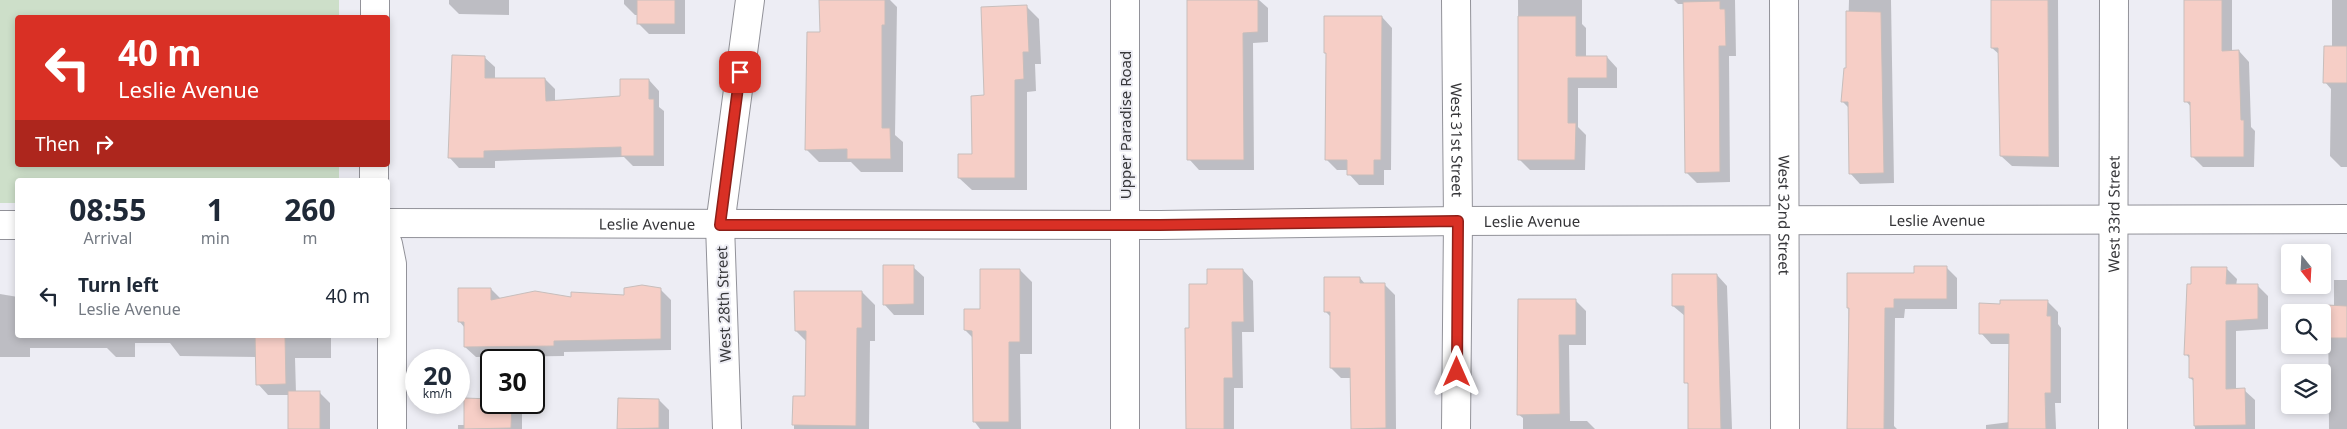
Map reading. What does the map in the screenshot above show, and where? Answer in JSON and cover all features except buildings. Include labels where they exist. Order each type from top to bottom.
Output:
[{"type":"street","points":[[375,0],[375,15]]},
{"type":"street","name":"West 28th Street","points":[[727,429],[720,225],[750,0]]},
{"type":"street","name":"Upper Paradise Road","points":[[1125,0],[1125,429]]},
{"type":"street","name":"West 31st Street","points":[[1456,0],[1458,221],[1456,429]]},
{"type":"street","name":"West 32nd Street","points":[[1784,0],[1785,429]]},
{"type":"street","name":"West 33rd Street","points":[[2113,429],[2114,0]]},
{"type":"street","name":"Leslie Avenue","points":[[390,223],[1125,225],[1785,219],[2347,219]]},
{"type":"street","points":[[0,225],[15,224]]},
{"type":"street","points":[[390,254],[392,264],[392,429]]},
{"type":"green space","points":[[0,0],[339,0],[339,15],[15,15],[15,167],[339,167],[339,178],[15,178],[15,203],[0,203]]},
{"type":"route","points":[[740,72],[720,225],[1160,225],[1458,221],[1457,372]]}]
